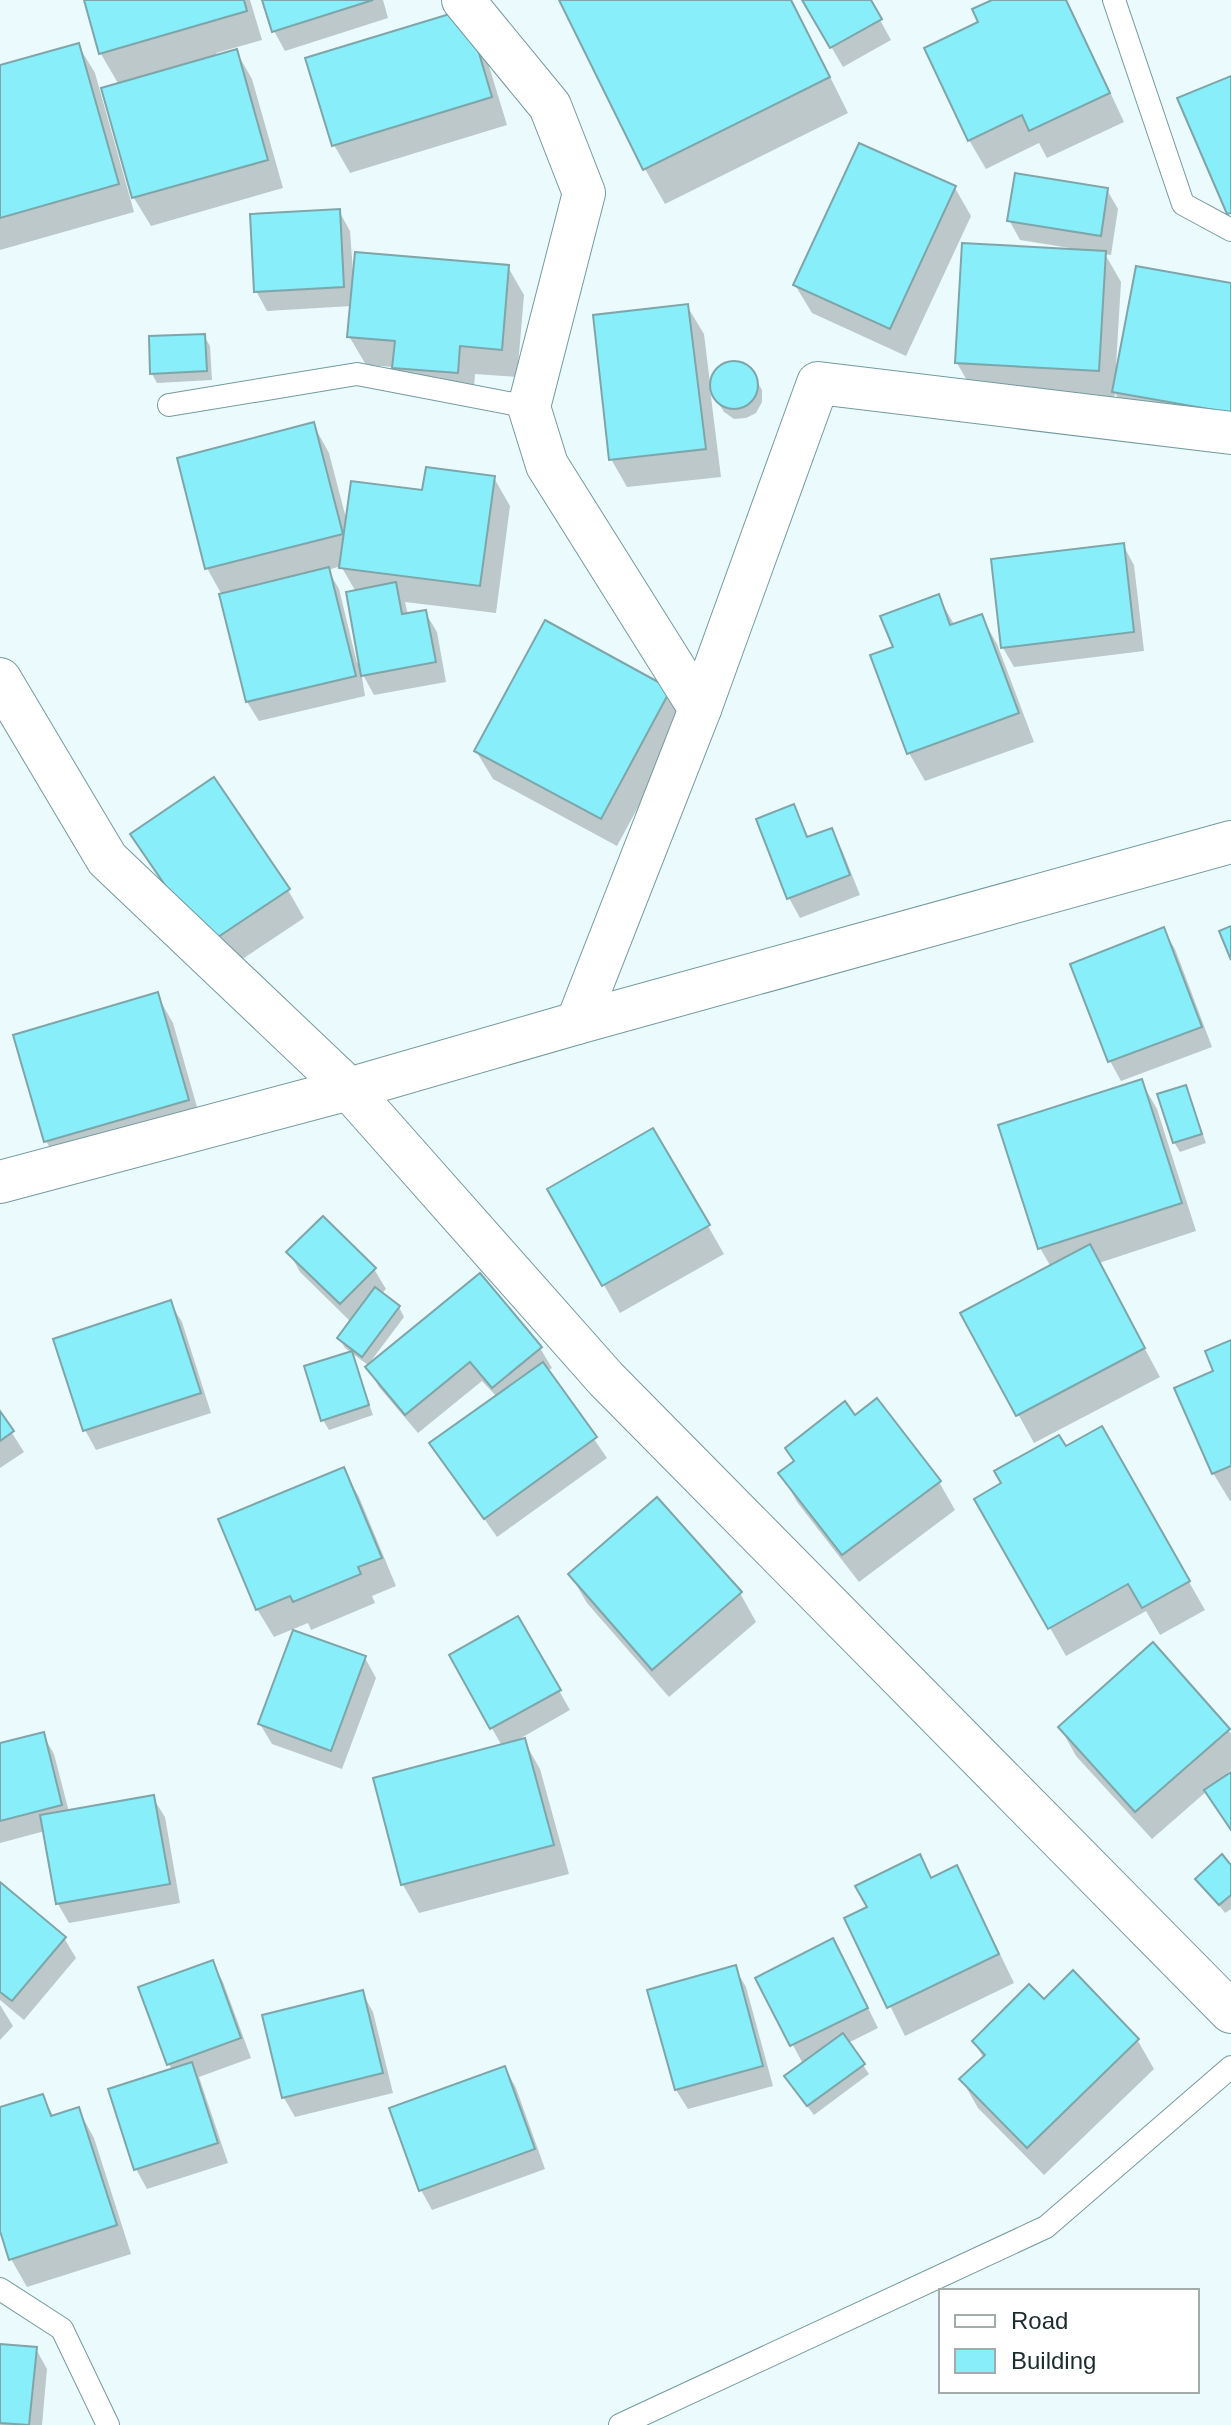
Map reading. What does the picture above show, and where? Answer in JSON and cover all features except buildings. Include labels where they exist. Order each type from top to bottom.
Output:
[{"type":"street","points":[[471,3],[550,106],[584,193],[529,407],[547,465],[700,709]]},
{"type":"street","points":[[577,1023],[700,709],[818,383],[1231,433]]},
{"type":"street","points":[[0,679],[107,859],[349,1089],[606,1379],[1231,2012]]},
{"type":"street","points":[[0,1182],[349,1089],[1231,842]]},
{"type":"lane","points":[[1114,0],[1183,204],[1231,230]]},
{"type":"lane","points":[[169,405],[357,374],[529,407]]},
{"type":"lane","points":[[620,2425],[1046,2227],[1231,2067]]},
{"type":"lane","points":[[0,2289],[62,2329],[108,2425]]}]
